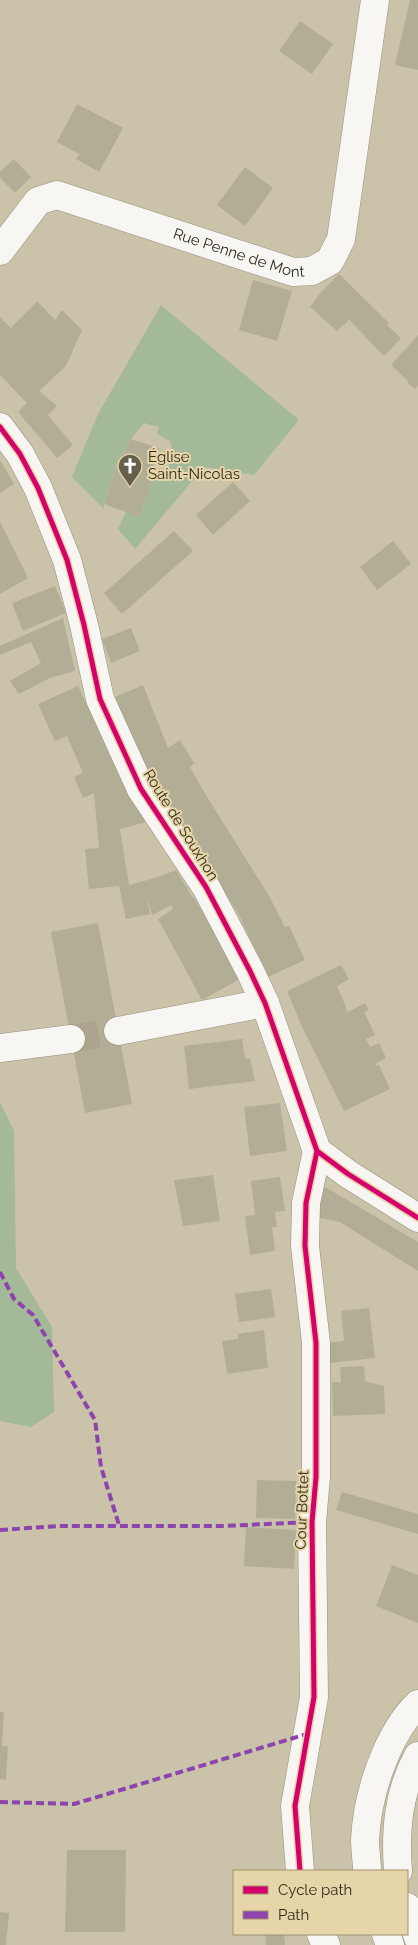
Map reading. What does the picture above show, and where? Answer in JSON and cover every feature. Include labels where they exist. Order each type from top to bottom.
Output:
[{"type":"street","name":"Rue Penne de Mont","points":[[0,251],[38,202],[57,195],[293,272],[312,271],[330,262],[341,239],[375,0]]},
{"type":"street","name":"Route de Souxhon","points":[[0,427],[20,454],[38,488],[67,560],[84,625],[100,699],[141,789],[206,887],[265,1003],[317,1151]]},
{"type":"street","points":[[118,1030],[265,1003]]},
{"type":"street","points":[[0,1048],[71,1039]]},
{"type":"street","points":[[317,1151],[348,1174],[418,1218]]},
{"type":"street","name":"Cour Bottet","points":[[300,1870],[294,1806],[314,1697],[312,1522],[316,1477],[316,1343],[305,1246],[305,1212],[317,1151]]},
{"type":"street","points":[[367,1870],[365,1840],[371,1800],[384,1756],[407,1715],[418,1704]]},
{"type":"street","points":[[398,1870],[396,1842],[399,1809],[412,1768],[418,1756]]},
{"type":"street","points":[[408,1910],[418,1938]]},
{"type":"green space","points":[[161,305],[299,420],[254,475],[204,467],[135,549],[118,529],[126,512],[139,517],[156,470],[166,474],[173,452],[170,441],[157,434],[159,427],[144,423],[131,439],[121,459],[119,458],[104,509],[72,477],[98,414]]},
{"type":"green space","points":[[0,1102],[14,1131],[16,1268],[52,1327],[54,1412],[31,1427],[0,1421]]},
{"type":"building","points":[[410,0],[418,0],[418,70],[395,65]]},
{"type":"building","points":[[300,21],[333,44],[312,74],[279,51]]},
{"type":"building","points":[[77,104],[123,128],[99,172],[76,159],[79,154],[57,142]]},
{"type":"building","points":[[14,159],[31,177],[15,193],[0,178],[0,172]]},
{"type":"building","points":[[245,167],[273,188],[245,226],[217,205]]},
{"type":"building","points":[[339,274],[389,323],[387,325],[401,338],[384,356],[337,307],[349,320],[337,331],[310,307],[321,292]]},
{"type":"building","points":[[253,280],[292,291],[277,341],[239,330]]},
{"type":"building","points":[[37,301],[55,320],[62,310],[82,330],[66,366],[39,391],[57,406],[48,415],[73,445],[57,458],[18,412],[27,403],[0,375],[0,317],[11,328]]},
{"type":"building","points":[[418,335],[418,385],[415,389],[391,365]]},
{"type":"building","name":"Église Saint-Nicolas","points":[[131,439],[159,448],[152,469],[156,470],[139,517],[104,504],[120,457],[121,459]]},
{"type":"building","points":[[0,460],[14,484],[0,493]]},
{"type":"building","points":[[233,482],[250,501],[213,535],[196,515]]},
{"type":"building","points":[[0,522],[28,578],[0,594]]},
{"type":"building","points":[[174,531],[193,551],[122,614],[104,593]]},
{"type":"building","points":[[393,541],[411,564],[377,590],[360,567]]},
{"type":"building","points":[[55,586],[66,613],[23,631],[12,603]]},
{"type":"building","points":[[63,618],[75,671],[50,678],[19,694],[10,681],[41,663],[31,642],[0,655],[0,646]]},
{"type":"building","points":[[131,628],[140,651],[111,663],[102,639]]},
{"type":"building","points":[[143,685],[168,748],[180,740],[194,763],[190,767],[204,792],[268,894],[285,927],[289,926],[305,960],[268,977],[239,915],[142,760],[115,697]]},
{"type":"building","points":[[78,686],[121,778],[146,822],[120,829],[129,885],[176,870],[194,897],[240,979],[202,1000],[158,919],[173,909],[171,905],[152,915],[147,896],[150,914],[126,919],[119,886],[89,889],[85,849],[99,848],[94,793],[83,798],[74,777],[83,773],[67,736],[55,741],[38,704]]},
{"type":"building","points":[[98,923],[132,1104],[85,1113],[51,932]]},
{"type":"building","points":[[341,965],[349,979],[337,986],[345,1008],[348,1012],[365,1003],[369,1010],[364,1012],[375,1035],[366,1039],[370,1047],[379,1043],[386,1058],[375,1064],[376,1066],[379,1065],[390,1089],[344,1111],[303,1029],[287,991]]},
{"type":"building","points":[[242,1039],[245,1059],[250,1058],[255,1081],[189,1089],[184,1046]]},
{"type":"building","points":[[280,1103],[287,1151],[250,1156],[244,1107]]},
{"type":"building","points":[[213,1175],[220,1221],[183,1226],[174,1180]]},
{"type":"building","points":[[280,1177],[285,1211],[275,1212],[277,1227],[272,1227],[275,1251],[250,1255],[245,1216],[255,1215],[251,1181]]},
{"type":"building","points":[[316,1186],[327,1188],[418,1242],[418,1271],[340,1222],[311,1216]]},
{"type":"building","points":[[271,1289],[275,1317],[239,1322],[235,1294]]},
{"type":"building","points":[[369,1308],[375,1358],[330,1363],[328,1343],[344,1341],[341,1311]]},
{"type":"building","points":[[264,1330],[268,1368],[227,1374],[222,1341],[238,1339],[238,1334]]},
{"type":"building","points":[[364,1366],[365,1381],[384,1386],[385,1414],[333,1416],[332,1382],[341,1382],[340,1367]]},
{"type":"building","points":[[257,1480],[296,1481],[295,1519],[256,1518]]},
{"type":"building","points":[[342,1492],[418,1514],[418,1534],[336,1510]]},
{"type":"building","points":[[246,1527],[296,1530],[294,1569],[244,1566]]},
{"type":"building","points":[[392,1565],[418,1575],[418,1623],[376,1606]]},
{"type":"building","points":[[0,1712],[4,1712],[2,1746],[8,1746],[6,1780],[0,1779]]},
{"type":"building","points":[[67,1850],[126,1850],[125,1932],[65,1932]]},
{"type":"building","points":[[0,1912],[9,1913],[6,1945],[0,1945]]},
{"type":"building","points":[[265,1935],[284,1935],[285,1945],[266,1945]]},
{"type":"tunnel","points":[[71,1039],[118,1031]]},
{"type":"marked path","points":[[0,1272],[14,1299],[33,1315],[95,1420],[101,1467],[119,1525]]},
{"type":"marked path","points":[[0,1530],[58,1526],[223,1526],[312,1522]]},
{"type":"marked path","points":[[0,1802],[74,1804],[307,1734]]},
{"type":"cycle path","points":[[0,427],[20,454],[38,488],[67,560],[84,625],[100,699],[141,789],[206,887],[250,971],[265,1003],[317,1151],[348,1174],[418,1218]]},
{"type":"cycle path","points":[[300,1870],[295,1806],[314,1697],[312,1522],[316,1477],[316,1343],[305,1246],[306,1203],[317,1151]]},
{"type":"place","name":"Église Saint-Nicolas","points":[[130,487]]}]
